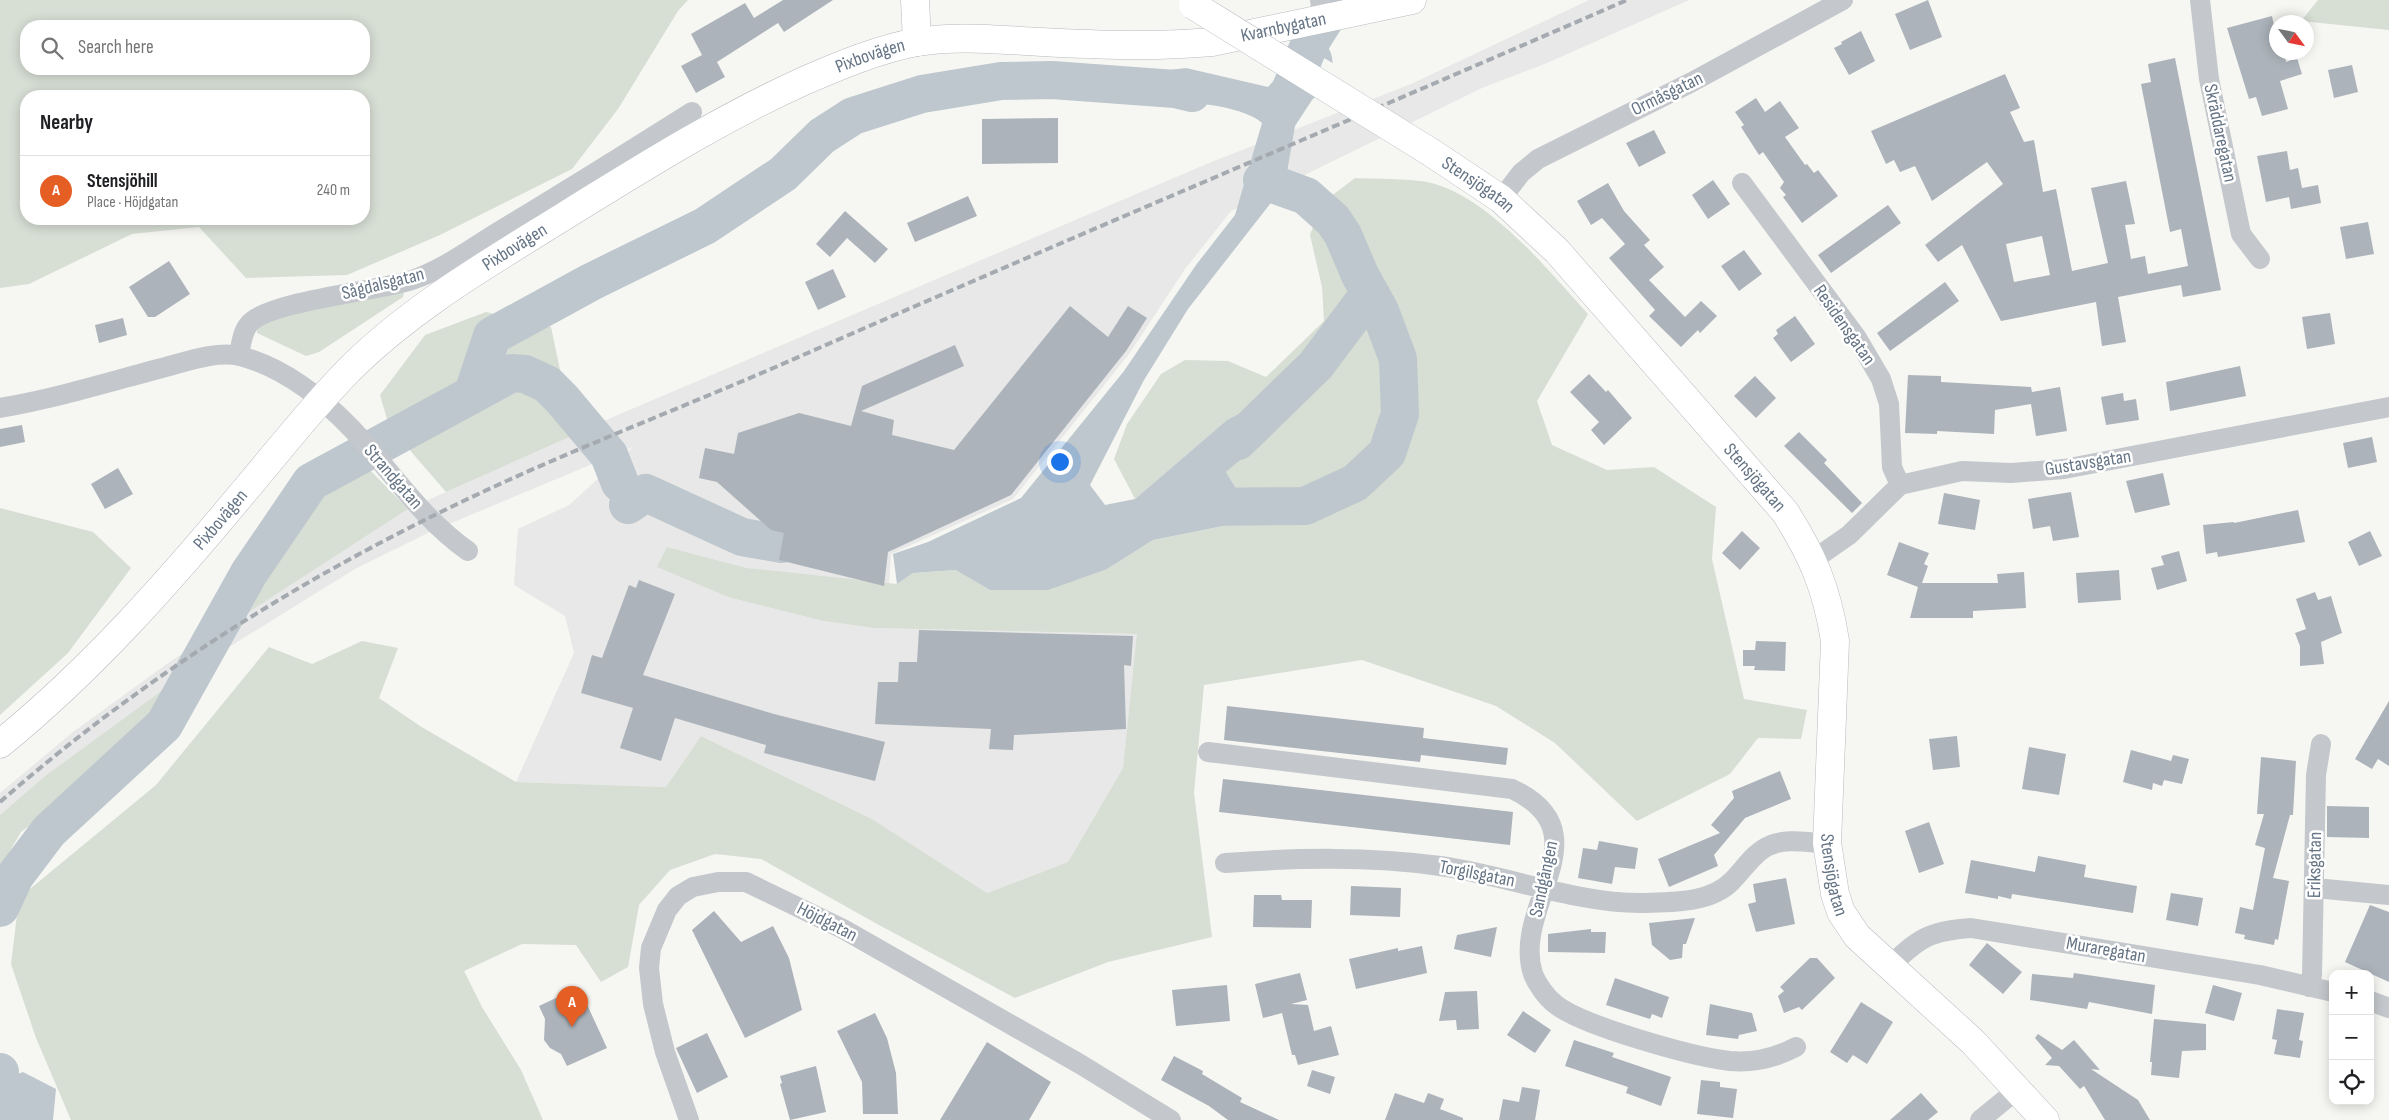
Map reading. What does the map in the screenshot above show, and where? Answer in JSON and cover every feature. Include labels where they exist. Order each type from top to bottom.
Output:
[{"type":"street","points":[[914,0],[917,42]]},
{"type":"street","name":"Stensjögatan","points":[[1186,0],[1432,153],[1501,199],[1557,251],[1785,512],[1813,560],[1831,613],[1835,641],[1827,843],[1830,869],[1841,912],[1857,936],[1972,1042],[2018,1088],[2045,1120]]},
{"type":"street","name":"Kvarnbygatan","points":[[1183,44],[1212,42],[1317,13],[1350,13],[1412,0]]},
{"type":"street","name":"Ormåsgatan","points":[[1501,199],[1521,173],[1538,159],[1700,77],[1844,0]]},
{"type":"street","name":"Skräddaregatan","points":[[2200,0],[2209,79],[2241,234],[2260,259]]},
{"type":"street","name":"Pixbovägen","points":[[0,744],[30,719],[115,639],[190,555],[321,400],[377,343],[420,309],[649,163],[771,96],[858,59],[917,42],[957,38],[1108,44],[1183,44]]},
{"type":"street","name":"Sågdalsgatan","points":[[239,356],[244,333],[249,324],[263,314],[296,304],[394,284],[427,274],[446,265],[554,199],[692,112]]},
{"type":"street","name":"Residensgatan","points":[[1742,183],[1857,338],[1881,379],[1889,404],[1892,467],[1900,485]]},
{"type":"street","points":[[0,408],[30,403],[192,360],[220,356],[239,356],[288,378],[321,400]]},
{"type":"street","name":"Strandgatan","points":[[321,400],[352,428],[429,518],[450,538],[468,550]]},
{"type":"street","name":"Gustavsgatan","points":[[1900,485],[1962,471],[2011,473],[2064,469],[2389,407]]},
{"type":"street","points":[[1813,560],[1849,535],[1900,485]]},
{"type":"street","name":"Eriksgatan","points":[[2309,987],[2312,975],[2315,888],[2316,775],[2321,744]]},
{"type":"street","name":"Sandgången","points":[[1208,752],[1512,789],[1540,806],[1553,826],[1555,840],[1545,887],[1530,938],[1530,958],[1534,975],[1544,992],[1555,1004],[1593,1023],[1692,1054],[1731,1061],[1777,1057],[1796,1047]]},
{"type":"street","name":"Torgilsgatan","points":[[1225,863],[1287,859],[1390,861],[1439,866],[1614,903],[1645,903],[1706,898],[1721,890],[1745,865],[1770,845],[1787,841],[1827,843]]},
{"type":"street","name":"Höjdgatan","points":[[689,1120],[665,1052],[653,1004],[649,968],[651,948],[667,910],[678,896],[693,887],[718,882],[746,882],[835,925],[1072,1060],[1171,1120]]},
{"type":"street","points":[[2315,888],[2389,895]]},
{"type":"street","name":"Muraregatan","points":[[1889,967],[1926,936],[1946,930],[1971,928],[2260,975],[2329,991]]},
{"type":"street","points":[[2374,1002],[2389,1008]]},
{"type":"street","points":[[1980,1120],[2018,1088]]},
{"type":"shaded area","points":[[0,0],[688,0],[678,11],[618,109],[572,169],[440,235],[347,275],[246,278],[199,227],[132,234],[29,284],[0,288]]},
{"type":"shaded area","points":[[1589,0],[1689,0],[1547,63],[1482,88],[1231,211],[1185,269],[1129,354],[1013,499],[891,554],[889,588],[747,568],[667,547],[731,598],[823,621],[874,628],[1138,634],[1123,768],[1068,862],[987,893],[872,819],[701,736],[666,787],[516,782],[574,653],[565,616],[514,585],[518,529],[569,505],[633,447],[430,532],[355,569],[179,678],[45,776],[0,815],[0,793],[73,732],[171,661],[408,509],[620,414],[1209,163],[1411,84]]},
{"type":"shaded area","points":[[2318,0],[2389,0],[2389,30],[2314,22],[2314,15],[2306,15]]},
{"type":"shaded area","points":[[1320,39],[1331,52],[1333,62],[1332,80],[1312,100],[1295,126],[1286,178],[1270,204],[1188,309],[1144,380],[1090,485],[1105,505],[1135,499],[1227,420],[1269,398],[1280,414],[1262,442],[1226,472],[1249,510],[1233,524],[1153,540],[1107,569],[1048,590],[990,590],[956,570],[913,573],[897,584],[893,554],[928,542],[1021,498],[1124,371],[1196,265],[1235,215],[1262,123],[1240,112],[1225,108],[1193,102],[1150,99],[1135,74],[1186,68],[1268,87],[1308,42]]},
{"type":"shaded area","points":[[1355,178],[1427,182],[1456,193],[1477,205],[1518,239],[1588,314],[1537,401],[1552,445],[1607,470],[1654,467],[1716,507],[1712,559],[1744,699],[1807,710],[1801,739],[1758,738],[1730,774],[1637,821],[1555,743],[1496,706],[1362,660],[1204,685],[1194,793],[1212,937],[1108,962],[1015,998],[761,859],[715,854],[670,870],[639,905],[628,967],[601,982],[576,945],[522,944],[464,971],[482,1007],[521,1070],[543,1120],[71,1120],[36,1038],[11,964],[19,898],[156,785],[269,647],[312,664],[362,641],[398,648],[379,698],[420,726],[516,782],[666,787],[701,736],[872,819],[987,893],[1068,862],[1123,768],[1137,634],[874,628],[823,621],[731,598],[657,567],[667,547],[747,568],[897,584],[913,573],[957,570],[990,590],[1107,569],[1153,540],[1233,524],[1249,510],[1226,472],[1262,442],[1280,415],[1269,398],[1227,420],[1135,499],[1114,459],[1127,424],[1161,374],[1185,360],[1228,361],[1266,377],[1324,321],[1322,287],[1310,235],[1322,203]]},
{"type":"shaded area","points":[[400,292],[404,293],[403,297],[319,352],[306,356],[257,333],[257,329],[267,322],[283,316],[324,306]]},
{"type":"shaded area","points":[[486,312],[551,327],[563,384],[594,426],[446,492],[389,426],[380,395],[425,335]]},
{"type":"shaded area","points":[[365,465],[408,509],[233,622],[260,572],[320,496]]},
{"type":"shaded area","points":[[0,508],[93,532],[131,568],[68,653],[0,715]]},
{"type":"shaded area","points":[[179,678],[155,725],[105,769],[21,832],[0,868],[0,815],[45,776]]},
{"type":"shaded area","points":[[23,1072],[56,1089],[53,1120],[0,1120],[0,1081]]},
{"type":"pier","points":[[1302,45],[1336,65],[1335,81],[1278,72]]},
{"type":"building","points":[[783,0],[833,0],[784,32],[778,23],[717,62],[725,77],[696,93],[681,66],[702,55],[691,34],[745,3],[754,18]]},
{"type":"building","points":[[1928,0],[1942,37],[1910,50],[1895,14]]},
{"type":"building","points":[[2269,17],[2269,60],[2286,60],[2286,62],[2298,60],[2302,74],[2280,81],[2288,109],[2262,116],[2256,97],[2249,99],[2227,28]]},
{"type":"building","points":[[1861,31],[1875,61],[1849,75],[1834,48]]},
{"type":"building","points":[[2175,58],[2221,290],[2183,297],[2181,285],[2118,297],[2126,342],[2102,346],[2096,302],[2001,321],[1962,245],[1938,262],[1925,245],[2003,184],[1987,162],[1932,201],[1915,166],[1900,172],[1894,160],[1886,164],[1871,131],[2005,74],[2020,108],[2010,112],[2024,142],[2034,140],[2043,192],[2056,189],[2072,271],[2108,263],[2091,188],[2126,181],[2135,224],[2125,225],[2131,259],[2145,256],[2148,274],[2188,266],[2181,229],[2170,232],[2141,84],[2151,82],[2148,64]],"holes":[[[2042,236],[2050,275],[2014,282],[2006,244]]]},
{"type":"building","points":[[2352,65],[2358,92],[2334,98],[2328,70]]},
{"type":"building","points":[[1756,98],[1765,112],[1780,101],[1799,128],[1785,137],[1805,165],[1807,164],[1814,173],[1818,170],[1838,196],[1802,223],[1783,197],[1786,195],[1780,188],[1784,182],[1763,152],[1759,155],[1741,127],[1744,125],[1735,112]]},
{"type":"building","points":[[1058,118],[1058,163],[982,164],[982,119]]},
{"type":"building","points":[[1654,130],[1666,153],[1639,167],[1626,143]]},
{"type":"building","points":[[2287,151],[2290,170],[2298,168],[2302,188],[2318,185],[2321,203],[2291,209],[2289,197],[2266,202],[2257,156]]},
{"type":"building","points":[[1713,180],[1730,204],[1708,219],[1692,195]]},
{"type":"building","points":[[1608,183],[1624,211],[1650,240],[1644,245],[1664,267],[1649,280],[1685,317],[1701,301],[1717,316],[1700,333],[1698,330],[1681,347],[1649,316],[1655,310],[1609,258],[1625,244],[1602,218],[1591,225],[1577,201]]},
{"type":"building","points":[[968,196],[977,216],[915,242],[907,223]]},
{"type":"building","points":[[1888,205],[1901,223],[1831,273],[1818,255]]},
{"type":"building","points":[[845,211],[888,249],[875,263],[847,238],[830,257],[816,244]]},
{"type":"building","points":[[2368,222],[2374,254],[2346,259],[2340,227]]},
{"type":"building","points":[[1744,250],[1762,274],[1739,291],[1721,266]]},
{"type":"building","points":[[169,261],[190,294],[155,317],[148,317],[129,287]]},
{"type":"building","points":[[833,269],[846,297],[818,310],[805,282]]},
{"type":"building","points":[[1945,282],[1959,301],[1890,351],[1877,333]]},
{"type":"building","points":[[1070,306],[1108,337],[1128,306],[1147,318],[1126,351],[1011,495],[888,552],[884,586],[779,560],[784,533],[771,530],[717,482],[699,478],[705,448],[734,454],[738,433],[799,413],[851,426],[862,386],[955,345],[964,366],[861,411],[894,420],[892,435],[954,450]]},
{"type":"building","points":[[2330,313],[2335,344],[2307,349],[2302,317]]},
{"type":"building","points":[[1795,316],[1815,344],[1791,362],[1773,338],[1778,334],[1776,330]]},
{"type":"building","points":[[123,318],[127,335],[99,343],[95,325]]},
{"type":"building","points":[[2240,366],[2246,396],[2170,411],[2166,382]]},
{"type":"building","points":[[1589,374],[1606,392],[1608,390],[1632,418],[1604,445],[1591,430],[1599,422],[1570,392]]},
{"type":"building","points":[[1908,375],[1941,376],[1941,382],[2031,387],[2032,392],[2060,387],[2067,431],[2036,436],[2031,404],[1995,410],[1994,434],[1937,431],[1937,434],[1905,433]]},
{"type":"building","points":[[1755,376],[1776,398],[1756,418],[1734,396]]},
{"type":"building","points":[[2123,393],[2124,401],[2136,399],[2139,420],[2106,425],[2101,397]]},
{"type":"building","points":[[22,425],[25,442],[0,447],[0,429]]},
{"type":"building","points":[[1799,432],[1827,460],[1824,463],[1862,503],[1852,513],[1784,446]]},
{"type":"building","points":[[2372,437],[2377,462],[2348,468],[2343,443]]},
{"type":"building","points":[[118,468],[133,494],[105,509],[91,484]]},
{"type":"building","points":[[2163,473],[2170,505],[2135,513],[2126,481]]},
{"type":"building","points":[[2071,492],[2079,537],[2053,541],[2050,526],[2033,529],[2028,499]]},
{"type":"building","points":[[1944,493],[1980,500],[1975,530],[1938,524]]},
{"type":"building","points":[[2298,510],[2305,542],[2218,557],[2217,552],[2206,554],[2203,525],[2234,523]]},
{"type":"building","points":[[1742,531],[1760,548],[1740,570],[1722,553]]},
{"type":"building","points":[[2370,531],[2382,556],[2359,566],[2348,542]]},
{"type":"building","points":[[1899,542],[1929,553],[1924,564],[1928,566],[1922,583],[1998,583],[1997,574],[2024,572],[2026,608],[1973,611],[1973,618],[1910,618],[1918,587],[1887,575]]},
{"type":"building","points":[[2179,551],[2187,581],[2157,590],[2151,568],[2164,565],[2161,556]]},
{"type":"building","points":[[2119,570],[2121,600],[2078,603],[2076,573]]},
{"type":"building","points":[[639,580],[675,594],[643,675],[774,714],[885,742],[875,781],[764,753],[766,745],[675,718],[661,761],[620,748],[633,708],[581,693],[592,655],[602,658],[629,585],[636,588]]},
{"type":"building","points":[[2315,592],[2318,600],[2331,596],[2342,633],[2321,642],[2324,664],[2300,666],[2300,646],[2295,633],[2306,629],[2296,599]]},
{"type":"building","points":[[919,630],[1133,636],[1131,666],[1124,665],[1126,729],[1014,735],[1013,750],[989,749],[991,729],[875,724],[878,682],[898,682],[899,662],[917,662]]},
{"type":"building","points":[[1756,641],[1786,642],[1785,671],[1754,670],[1755,666],[1743,666],[1743,650],[1755,650]]},
{"type":"building","points":[[2389,701],[2389,766],[2378,759],[2372,769],[2355,759]]},
{"type":"building","points":[[1227,706],[1424,728],[1423,738],[1508,748],[1506,765],[1421,755],[1420,762],[1224,740]]},
{"type":"building","points":[[1957,736],[1960,767],[1933,770],[1929,739]]},
{"type":"building","points":[[2029,747],[2066,754],[2059,795],[2022,789]]},
{"type":"building","points":[[2131,750],[2171,761],[2173,755],[2189,759],[2182,784],[2164,780],[2162,786],[2153,783],[2152,790],[2123,782]]},
{"type":"building","points":[[2261,757],[2296,761],[2293,815],[2290,815],[2273,878],[2289,881],[2278,940],[2275,939],[2274,945],[2244,939],[2245,935],[2235,933],[2240,907],[2253,910],[2265,848],[2255,845],[2264,814],[2257,814]]},
{"type":"building","points":[[1780,771],[1791,799],[1745,818],[1714,855],[1718,866],[1669,887],[1658,859],[1720,833],[1711,825],[1734,798],[1732,791]]},
{"type":"building","points":[[1223,779],[1513,812],[1510,845],[1219,812]]},
{"type":"building","points":[[2327,806],[2369,807],[2369,838],[2327,837]]},
{"type":"building","points":[[1929,822],[1944,864],[1919,873],[1905,831]]},
{"type":"building","points":[[1599,841],[1638,848],[1635,869],[1615,867],[1612,884],[1578,878],[1583,848],[1597,850]]},
{"type":"building","points":[[2038,856],[2086,865],[2084,877],[2137,886],[2133,913],[2012,894],[2011,899],[1998,896],[1998,899],[1965,893],[1971,860],[2035,872]]},
{"type":"building","points":[[1786,878],[1795,924],[1756,932],[1748,904],[1756,902],[1753,884]]},
{"type":"building","points":[[1351,886],[1401,888],[1400,917],[1350,915]]},
{"type":"building","points":[[2171,893],[2203,898],[2198,926],[2166,920]]},
{"type":"building","points":[[1254,895],[1281,895],[1282,900],[1312,900],[1311,928],[1253,927]]},
{"type":"building","points":[[2370,905],[2389,912],[2389,982],[2374,975],[2374,970],[2363,970],[2345,962]]},
{"type":"building","points":[[714,911],[741,942],[773,926],[789,958],[802,1010],[745,1038],[692,930]]},
{"type":"building","points":[[1695,918],[1686,944],[1683,944],[1682,958],[1670,960],[1652,945],[1649,923]]},
{"type":"building","points":[[1497,927],[1491,957],[1454,949],[1457,935]]},
{"type":"building","points":[[1591,929],[1591,932],[1606,932],[1605,953],[1548,952],[1548,934]]},
{"type":"building","points":[[1987,943],[2022,972],[2003,994],[1969,965]]},
{"type":"building","points":[[1422,946],[1427,973],[1356,989],[1349,959],[1398,948],[1398,951]]},
{"type":"building","points":[[1810,958],[1817,958],[1835,978],[1802,1010],[1799,1007],[1784,1013],[1778,996],[1784,991],[1780,987]]},
{"type":"building","points":[[1300,973],[1307,1000],[1291,1004],[1308,1005],[1314,1031],[1331,1026],[1339,1055],[1298,1065],[1295,1055],[1292,1055],[1282,1013],[1263,1018],[1255,984]]},
{"type":"building","points":[[2074,973],[2155,985],[2152,1014],[2089,1002],[2087,1009],[2030,1000],[2032,974],[2073,978]]},
{"type":"building","points":[[1615,978],[1669,997],[1662,1018],[1652,1014],[1650,1019],[1606,1005]]},
{"type":"building","points":[[1227,985],[1230,1021],[1176,1026],[1172,990]]},
{"type":"building","points":[[2213,985],[2242,993],[2234,1021],[2205,1013]]},
{"type":"building","points":[[579,987],[607,1048],[567,1066],[561,1054],[550,1048],[544,1040],[545,1019],[539,1006]]},
{"type":"building","points":[[1477,991],[1479,1029],[1457,1030],[1456,1020],[1439,1021],[1445,992]]},
{"type":"building","points":[[1861,1002],[1893,1022],[1867,1064],[1853,1055],[1847,1063],[1830,1052]]},
{"type":"building","points":[[1710,1004],[1752,1013],[1757,1031],[1739,1035],[1738,1039],[1706,1035]]},
{"type":"building","points":[[2277,1009],[2304,1013],[2299,1040],[2303,1041],[2300,1058],[2274,1054],[2277,1040],[2272,1039]]},
{"type":"building","points":[[1523,1011],[1551,1030],[1535,1053],[1507,1035]]},
{"type":"building","points":[[875,1013],[887,1038],[896,1073],[898,1114],[863,1114],[862,1082],[837,1031]]},
{"type":"building","points":[[2154,1019],[2206,1024],[2206,1050],[2182,1051],[2179,1078],[2151,1075],[2152,1062],[2150,1062]]},
{"type":"building","points":[[707,1033],[728,1077],[697,1093],[676,1048]]},
{"type":"building","points":[[2038,1034],[2062,1050],[2074,1040],[2100,1070],[2091,1069],[2138,1100],[2150,1120],[2105,1120],[2084,1086],[2080,1089],[2059,1066],[2045,1065],[2052,1058],[2035,1038]]},
{"type":"building","points":[[1574,1040],[1614,1053],[1612,1057],[1671,1077],[1661,1106],[1626,1093],[1628,1087],[1565,1066]]},
{"type":"building","points":[[987,1042],[1051,1082],[1029,1120],[940,1120]]},
{"type":"building","points":[[1174,1056],[1203,1071],[1202,1074],[1242,1098],[1240,1102],[1279,1120],[1228,1120],[1209,1106],[1161,1080]]},
{"type":"building","points":[[816,1066],[826,1112],[790,1120],[780,1084],[782,1083],[780,1076]]},
{"type":"building","points":[[1312,1070],[1335,1077],[1330,1094],[1307,1086]]},
{"type":"building","points":[[1701,1080],[1720,1082],[1720,1087],[1737,1089],[1733,1118],[1697,1114]]},
{"type":"building","points":[[1522,1087],[1540,1090],[1535,1120],[1499,1120],[1503,1099],[1519,1102]]},
{"type":"building","points":[[1395,1093],[1424,1103],[1428,1093],[1444,1099],[1440,1109],[1463,1118],[1463,1120],[1385,1120]]},
{"type":"building","points":[[1921,1093],[1938,1112],[1928,1120],[1890,1120]]},
{"type":"waterway","points":[[1291,88],[1310,43],[1337,0]]},
{"type":"waterway","points":[[473,393],[492,336],[591,282],[705,226],[783,174],[822,136],[853,116],[922,94],[1001,81],[1052,80],[1175,89],[1192,93]]},
{"type":"waterway","points":[[1195,507],[1305,506],[1355,483],[1387,453],[1400,414],[1398,359],[1380,311],[1360,275],[1343,235],[1333,220],[1306,196],[1262,180]]},
{"type":"waterway","points":[[1238,441],[1316,365],[1370,293]]},
{"type":"waterway","points":[[0,908],[15,876],[49,831],[164,725],[249,573],[311,482],[512,373],[525,374],[547,384],[562,399],[609,455],[620,483]]},
{"type":"waterway","points":[[628,505],[646,493],[742,537],[782,544]]},
{"type":"waterway","points":[[0,1072],[1,1120]]},
{"type":"railway","points":[[0,802],[52,758],[159,677],[273,604],[390,537],[491,488],[573,452],[778,366],[1627,0]]},
{"type":"place","name":"Stensjöhill","points":[[572,1027]]}]
